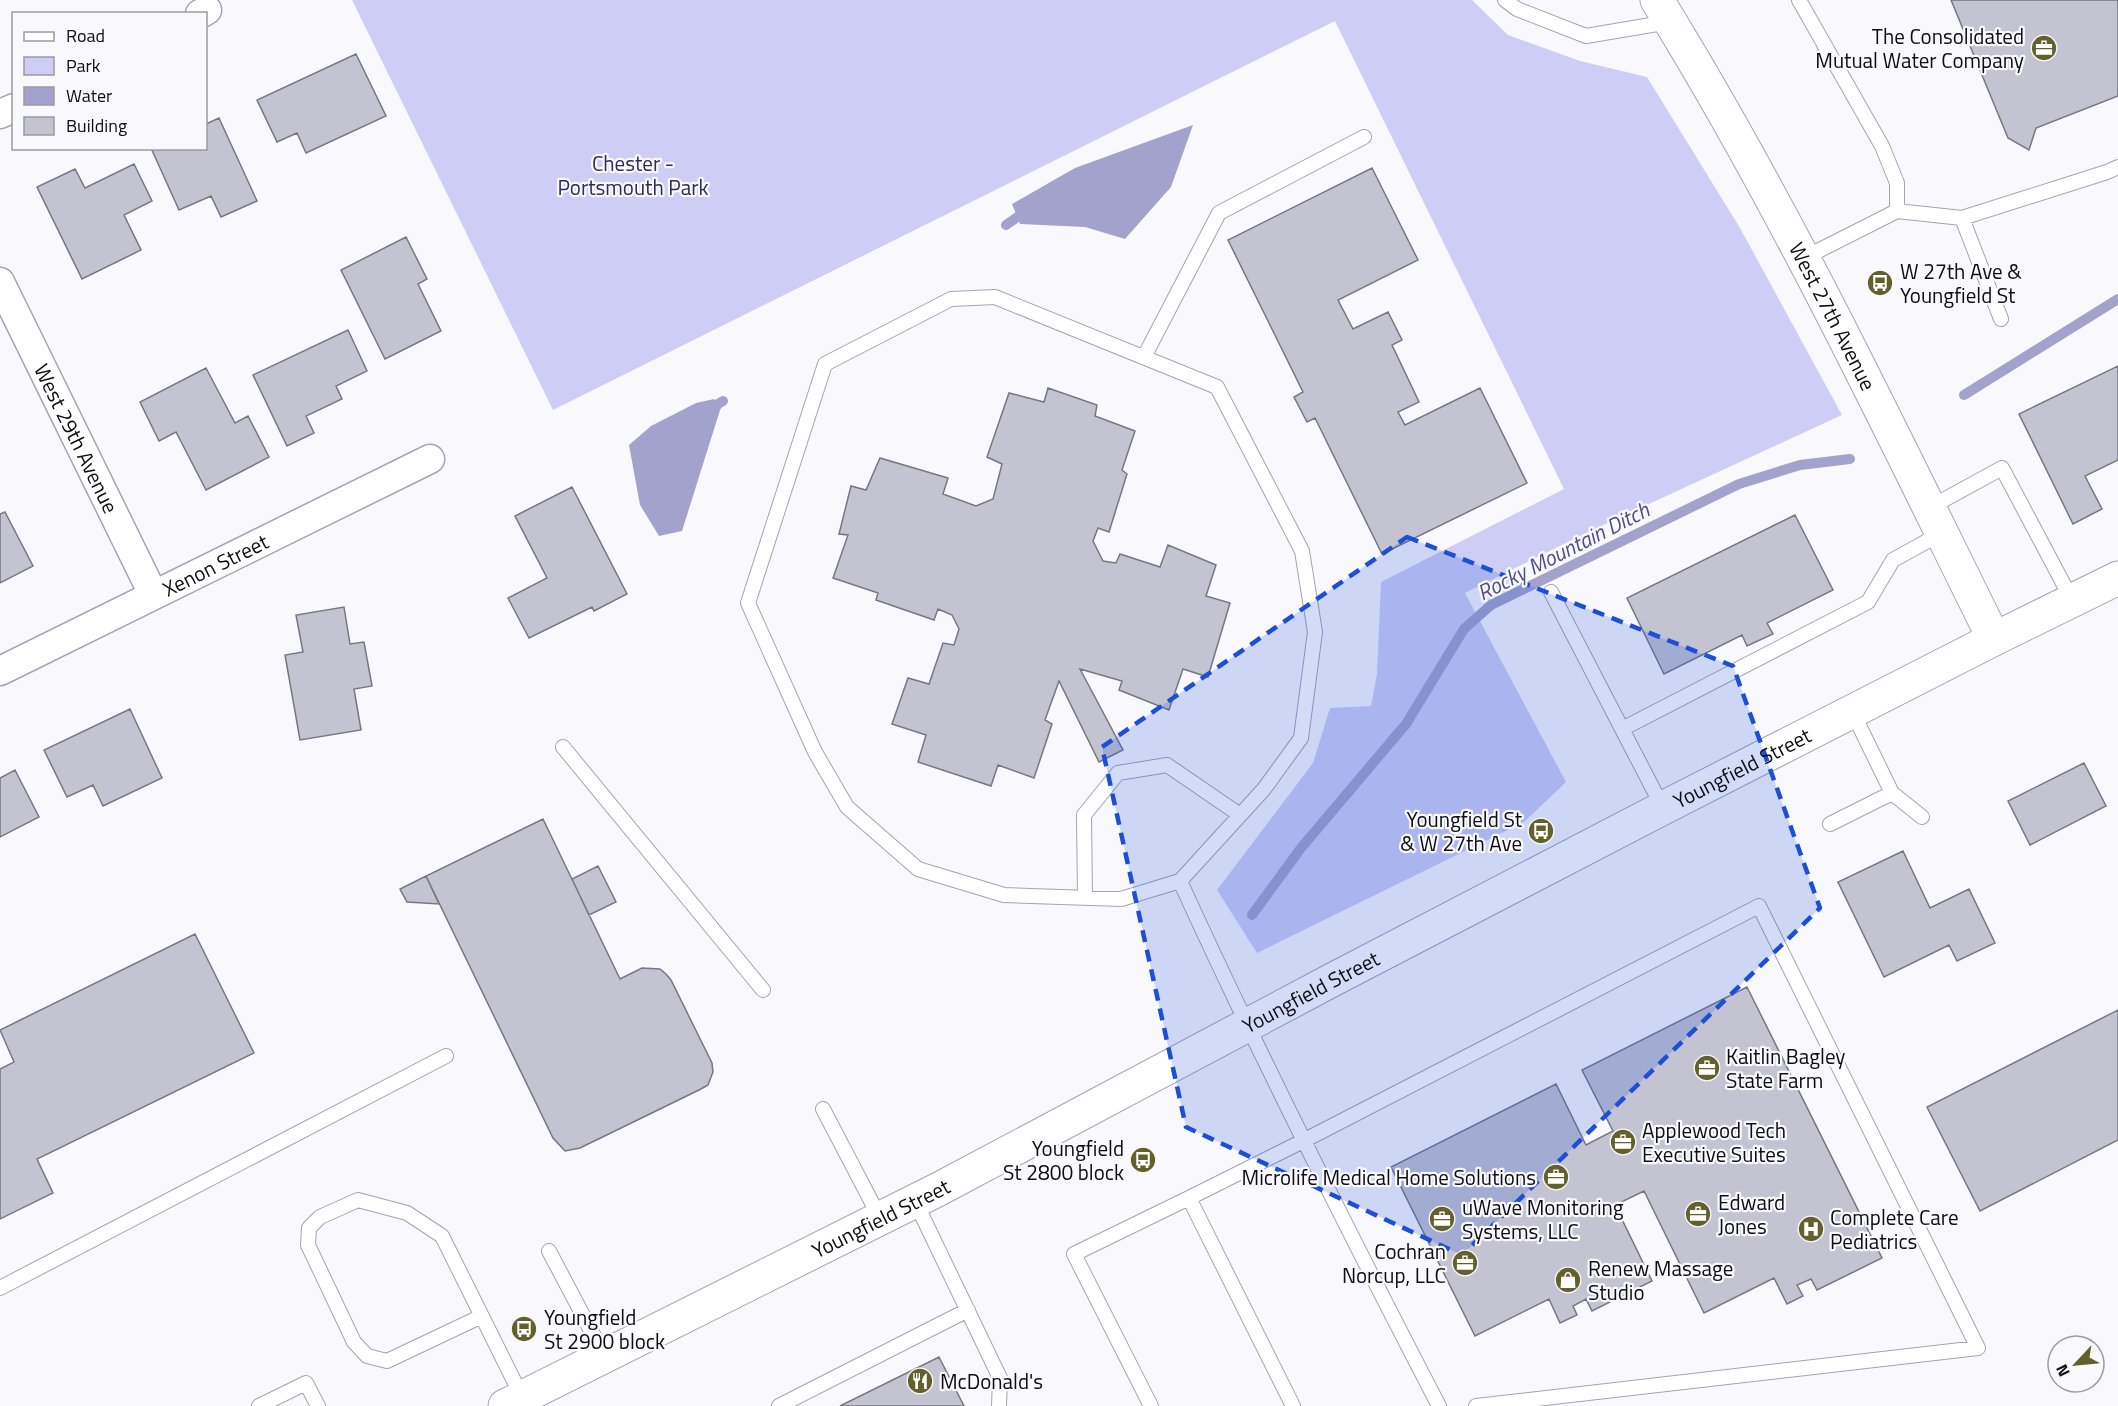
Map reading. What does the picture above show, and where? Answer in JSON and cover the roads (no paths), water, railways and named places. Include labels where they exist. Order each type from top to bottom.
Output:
[{"type":"street","name":"West 27th Avenue","points":[[1664,11],[1763,180],[1804,258],[1994,639]]},
{"type":"street","name":"West 29th Avenue","points":[[0,282],[153,594]]},
{"type":"street","name":"Xenon Street","points":[[0,671],[430,459]]},
{"type":"street","name":"Youngfield Street","points":[[514,1402],[915,1201],[1247,1025],[1852,711],[2072,600],[2116,585]]},
{"type":"lane","points":[[1505,0],[1517,9],[1586,36],[1664,11]]},
{"type":"lane","points":[[1799,0],[1882,146],[1897,183],[1897,211]]},
{"type":"lane","points":[[1144,357],[1219,213],[1364,137]]},
{"type":"lane","points":[[1804,258],[1897,211],[1962,218],[2118,167]]},
{"type":"lane","points":[[1962,218],[2001,319]]},
{"type":"lane","points":[[995,297],[1217,387],[1302,551],[1315,632],[1301,738],[1264,789],[1240,815],[1180,881],[1121,899],[1004,895],[918,869],[848,807],[815,752],[748,603],[825,364],[951,299],[995,297]]},
{"type":"lane","points":[[1622,729],[1868,602],[1893,560],[1936,520],[2002,468],[2072,600]]},
{"type":"lane","points":[[1551,592],[1663,808]]},
{"type":"lane","points":[[1852,711],[1892,793],[1922,817]]},
{"type":"lane","points":[[563,747],[763,990]]},
{"type":"lane","points":[[1085,898],[1083,815],[1118,773],[1167,765],[1240,815]]},
{"type":"lane","points":[[1830,824],[1892,793]]},
{"type":"lane","points":[[1180,881],[1303,1141],[1439,1406]]},
{"type":"lane","points":[[1151,1406],[1074,1254],[1303,1141],[1759,906],[1978,1348],[1476,1406]]},
{"type":"lane","points":[[0,1288],[446,1056]]},
{"type":"lane","points":[[824,1109],[880,1218]]},
{"type":"lane","points":[[1189,1198],[1293,1406]]},
{"type":"lane","points":[[482,1317],[387,1361],[367,1356],[354,1342],[308,1245],[309,1228],[320,1217],[358,1200],[407,1213],[442,1236],[482,1317],[514,1402]]},
{"type":"lane","points":[[915,1201],[1000,1378],[999,1406]]},
{"type":"lane","points":[[549,1251],[604,1357]]},
{"type":"lane","points":[[779,1406],[968,1310]]},
{"type":"lane","points":[[259,1406],[306,1383],[318,1406]]},
{"type":"water","points":[[1193,125],[1171,187],[1125,239],[1085,227],[1020,224],[1012,204],[1075,168]]},
{"type":"water","points":[[714,399],[721,407],[682,531],[659,536],[640,505],[629,445],[651,426],[696,403]]},
{"type":"waterway","points":[[1006,225],[1023,213]]},
{"type":"waterway","name":"Rocky Mountain Ditch","points":[[1964,395],[2118,299]]},
{"type":"waterway","points":[[709,415],[723,401]]},
{"type":"waterway","name":"Rocky Mountain Ditch","points":[[1252,915],[1301,848],[1406,724],[1464,629],[1491,605],[1739,484],[1800,465],[1850,459]]},
{"type":"place","name":"The Consolidated Mutual Water Company","points":[[2044,48]]},
{"type":"place","name":"W 27th Ave & Youngfield St","points":[[1880,283]]},
{"type":"place","name":"Youngfield St & W 27th Ave","points":[[1541,831]]},
{"type":"place","name":"Kaitlin Bagley State Farm","points":[[1707,1068]]},
{"type":"place","name":"Applewood Tech Executive Suites","points":[[1623,1142]]},
{"type":"place","name":"Youngfield St 2800 block","points":[[1143,1160]]},
{"type":"place","name":"Microlife Medical Home Solutions","points":[[1556,1177]]},
{"type":"place","name":"Edward Jones","points":[[1698,1214]]},
{"type":"place","name":"uWave Monitoring Systems, LLC","points":[[1442,1219]]},
{"type":"place","name":"Complete Care Pediatrics","points":[[1811,1229]]},
{"type":"place","name":"Cochran Norcup, LLC","points":[[1465,1263]]},
{"type":"place","name":"Renew Massage Studio","points":[[1568,1280]]},
{"type":"place","name":"Youngfield St 2900 block","points":[[524,1329]]},
{"type":"place","name":"McDonald's","points":[[920,1381]]},
{"type":"park label","name":"Chester - Portsmouth Park","points":[[633,175]]}]
